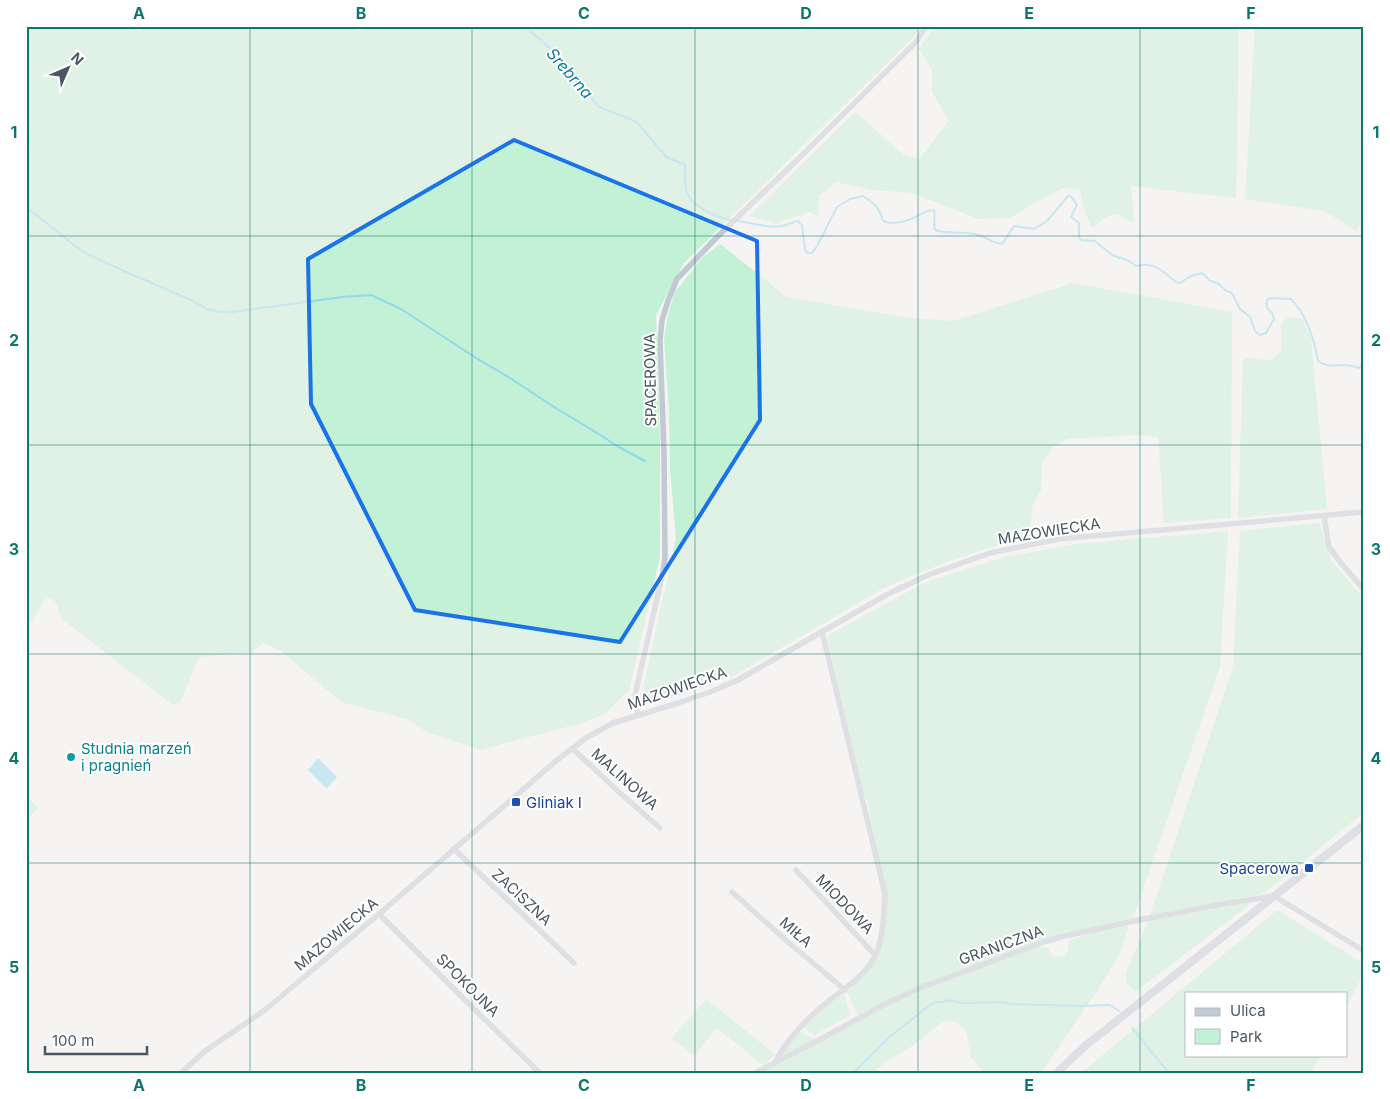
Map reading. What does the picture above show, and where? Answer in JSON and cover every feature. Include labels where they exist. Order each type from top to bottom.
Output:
[{"type":"main road","points":[[1058,1073],[1085,1046],[1364,824]]},
{"type":"street","name":"SPACEROWA","points":[[638,715],[635,696],[662,580],[665,556],[660,340],[662,320],[677,279],[717,237],[916,42],[926,26]]},
{"type":"street","name":"MAZOWIECKA","points":[[181,1073],[205,1051],[265,1010],[572,748],[613,723],[686,700],[738,680],[888,594],[928,575],[1001,551],[1067,539],[1364,512]]},
{"type":"street","points":[[1324,516],[1329,547],[1364,590]]},
{"type":"street","points":[[775,1062],[786,1043],[830,1000],[845,990],[862,974],[876,954],[885,894],[822,631]]},
{"type":"street","name":"MALINOWA","points":[[572,748],[660,828]]},
{"type":"street","name":"ZACISZNA","points":[[454,849],[574,963]]},
{"type":"street","name":"MIODOWA","points":[[796,870],[876,954]]},
{"type":"street","name":"MIŁA","points":[[732,892],[845,990]]},
{"type":"street","points":[[1274,896],[1364,952]]},
{"type":"street","name":"GRANICZNA","points":[[755,1073],[881,1006],[920,988],[1061,937],[1134,920],[1274,896]]},
{"type":"street","name":"SPOKOJNA","points":[[379,914],[540,1073]]},
{"type":"highlighted area","points":[[514,140],[757,241],[760,420],[620,642],[415,610],[311,404],[308,259]]},
{"type":"green space","points":[[26,26],[920,26],[912,39],[684,263],[656,315],[660,441],[660,557],[629,690],[606,713],[586,722],[480,750],[427,732],[407,719],[341,702],[280,650],[263,643],[252,652],[199,657],[180,702],[173,705],[61,618],[56,602],[46,596],[32,622],[26,619]]},
{"type":"green space","points":[[935,26],[1239,26],[1236,198],[1131,186],[1134,222],[1115,214],[1103,219],[1092,228],[1086,215],[1079,189],[1063,188],[1010,218],[978,219],[912,193],[873,190],[836,182],[819,196],[818,216],[809,212],[776,223],[749,216],[855,112],[904,155],[919,159],[949,121],[932,92],[932,70],[919,49]]},
{"type":"green space","points":[[1255,26],[1364,26],[1364,216],[1356,231],[1325,211],[1245,199]]},
{"type":"green space","points":[[720,244],[787,297],[910,318],[953,321],[1073,283],[1232,312],[1231,518],[1164,523],[1158,437],[1139,435],[1067,439],[1053,447],[1042,462],[1041,490],[1033,504],[1029,536],[918,573],[882,589],[733,676],[649,703],[646,701],[643,689],[676,539],[670,469],[669,412],[664,337],[675,292],[703,257]]},
{"type":"green space","points":[[1295,317],[1302,319],[1311,339],[1327,509],[1238,518],[1243,358],[1271,360],[1281,351],[1281,325],[1287,318]]},
{"type":"green space","points":[[1319,523],[1331,560],[1364,599],[1364,812],[1263,894],[1150,915],[1233,667],[1240,531]]},
{"type":"green space","points":[[1228,531],[1220,667],[1133,918],[1036,943],[919,986],[858,1015],[847,992],[873,964],[886,915],[868,804],[862,788],[827,636],[929,581],[1005,557],[1075,544]]},
{"type":"green space","points":[[26,797],[39,808],[26,819]]},
{"type":"green space","points":[[1253,902],[1135,992],[1127,983],[1126,973],[1148,921]]},
{"type":"green space","points":[[1277,910],[1364,964],[1364,973],[1348,1003],[1348,992],[1185,992],[1185,1056],[1320,1056],[1310,1073],[1081,1073]]},
{"type":"green space","points":[[1129,926],[1119,955],[1099,988],[1041,1073],[984,1073],[971,1057],[966,1030],[956,1022],[944,1021],[912,1046],[885,1062],[873,1073],[761,1073],[864,1017],[934,985],[1039,947],[1048,948],[1053,957],[1063,956],[1068,951],[1069,941],[1071,940],[1104,929]]},
{"type":"green space","points":[[844,994],[850,1015],[815,1035],[803,1028],[824,1007]]},
{"type":"green space","points":[[706,999],[775,1054],[763,1065],[717,1028],[694,1056],[672,1038]]},
{"type":"green space","points":[[800,1032],[817,1040],[784,1055],[782,1053]]},
{"type":"water","points":[[318,758],[337,777],[326,788],[308,770]]},
{"type":"waterway","name":"Srebrna","points":[[525,26],[552,50],[599,107],[637,122],[666,157],[685,165],[686,190],[694,203],[719,217],[731,220]]},
{"type":"waterway","name":"Srebrna","points":[[736,221],[777,227],[798,221],[802,225],[805,250],[808,253],[812,253],[837,207],[850,199],[863,196],[876,206],[883,221],[894,223],[905,221],[934,210],[935,230],[967,233],[1003,243],[1014,226],[1034,229],[1047,221],[1068,196],[1072,197],[1077,205],[1071,217],[1079,223],[1079,237],[1081,240],[1095,241],[1112,255],[1129,261],[1136,266],[1148,265],[1158,268],[1176,282],[1180,283],[1191,276],[1203,273],[1210,281],[1219,284],[1226,291],[1232,293],[1240,309],[1250,317],[1255,331],[1260,335],[1266,333],[1274,319],[1272,313],[1267,308],[1267,300],[1271,298],[1291,299],[1297,305],[1309,328],[1318,361],[1328,365],[1348,365],[1359,368],[1364,363]]},
{"type":"waterway","points":[[26,207],[83,252],[207,309],[233,312],[342,297],[371,295],[401,309],[554,407],[645,461]]},
{"type":"waterway","points":[[853,1073],[888,1038],[936,1002],[947,1000],[964,1003],[1004,1002],[1010,1004],[1080,1006],[1110,1005],[1119,1011]]},
{"type":"waterway","points":[[1132,1028],[1169,1073]]},
{"type":"place","name":"Studnia marzeń i pragnień","points":[[71,757]]},
{"type":"place","name":"Gliniak I","points":[[516,802]]},
{"type":"place","name":"Spacerowa","points":[[1309,868]]}]
